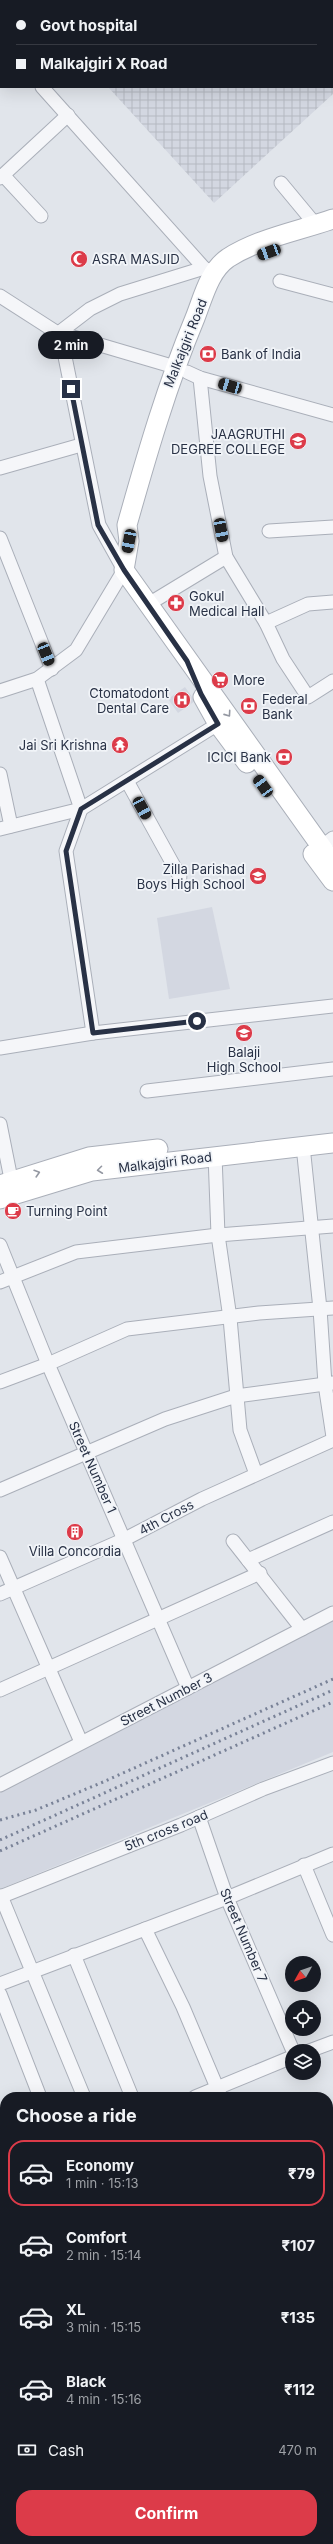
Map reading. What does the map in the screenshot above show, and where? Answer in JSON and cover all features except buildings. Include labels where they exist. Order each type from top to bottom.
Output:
[{"type":"main road","name":"Malkajgiri Road","points":[[124,570],[129,541],[138,530],[148,484],[187,372],[213,273],[228,259],[245,250],[315,224],[333,219]]},
{"type":"main road","points":[[213,273],[333,231]]},
{"type":"main road","points":[[124,570],[187,661],[327,842],[333,863]]},
{"type":"main road","points":[[187,661],[201,694],[218,724],[333,881]]},
{"type":"main road","name":"Malkajgiri Road","points":[[6,1190],[92,1171],[215,1155],[254,1145],[333,1131]]},
{"type":"main road","name":"Malkajgiri Road","points":[[6,1190],[89,1157],[254,1145],[303,1146],[333,1143]]},
{"type":"street","points":[[43,88],[213,273],[120,294],[90,309],[60,332]]},
{"type":"street","points":[[41,216],[1,176],[68,115]]},
{"type":"street","points":[[281,183],[315,224]]},
{"type":"street","points":[[280,281],[333,295]]},
{"type":"street","points":[[0,296],[60,332],[187,372],[333,415]]},
{"type":"street","points":[[0,691],[36,679],[52,669],[76,650],[124,570],[98,525],[81,445],[60,332]]},
{"type":"street","points":[[187,372],[226,557],[266,623],[283,659],[308,697],[333,680]]},
{"type":"street","points":[[0,468],[81,445]]},
{"type":"street","points":[[269,531],[333,527]]},
{"type":"street","points":[[0,538],[52,669]]},
{"type":"street","points":[[147,605],[226,557]]},
{"type":"street","points":[[266,623],[308,604],[333,602]]},
{"type":"street","points":[[36,679],[81,809],[66,851],[93,1033]]},
{"type":"street","points":[[0,774],[6,827],[81,809],[218,724]]},
{"type":"street","points":[[127,781],[180,876]]},
{"type":"street","points":[[0,1048],[93,1033],[333,1006]]},
{"type":"street","points":[[147,1091],[333,1069]]},
{"type":"street","points":[[0,1124],[6,1190]]},
{"type":"street","points":[[303,1146],[312,1228],[327,1308],[329,1384],[333,1437]]},
{"type":"street","points":[[215,1155],[218,1235],[230,1318],[240,1430],[256,1474]]},
{"type":"street","points":[[6,1280],[76,1252],[218,1235],[333,1226]]},
{"type":"street","name":"Street Number 1","points":[[0,1245],[6,1280],[48,1364],[125,1539],[188,1688]]},
{"type":"street","points":[[0,1382],[48,1364],[127,1329],[230,1318],[258,1313],[327,1308]]},
{"type":"street","points":[[0,1490],[165,1420],[236,1396],[329,1384]]},
{"type":"street","name":"4th Cross","points":[[0,1594],[125,1539],[202,1498],[333,1440]]},
{"type":"street","points":[[248,1560],[333,1522]]},
{"type":"street","points":[[233,1541],[260,1573],[302,1629]]},
{"type":"street","points":[[0,1557],[47,1669],[82,1742]]},
{"type":"street","points":[[0,1690],[260,1573]]},
{"type":"street","name":"Street Number 3","points":[[0,1785],[333,1614]]},
{"type":"street","name":"5th cross road","points":[[1,1896],[199,1817],[263,1789],[333,1763]]},
{"type":"street","name":"Street Number 7","points":[[199,1817],[227,1898],[290,2044]]},
{"type":"street","points":[[0,1984],[227,1898],[333,1854]]},
{"type":"street","points":[[304,1865],[333,1935]]},
{"type":"street","points":[[1,1896],[82,2092]]},
{"type":"street","points":[[145,1929],[183,2006],[220,2092],[285,2061]]},
{"type":"street","points":[[74,1955],[130,2092]]},
{"type":"street","points":[[0,1994],[38,2092]]},
{"type":"street","points":[[321,2046],[333,2042]]},
{"type":"shaded area","points":[[109,88],[333,88],[333,94],[214,203]]},
{"type":"shaded area","name":"Ctomatodont Dental Care","points":[[185,687],[195,701],[178,713],[168,699]]},
{"type":"shaded area","points":[[212,907],[230,989],[169,999],[157,918]]},
{"type":"shaded area","points":[[333,1620],[333,1752],[0,1889],[0,1792]]},
{"type":"railway","points":[[0,1820],[36,1810],[103,1782],[333,1679]]},
{"type":"railway","points":[[0,1840],[333,1690]]},
{"type":"railway","points":[[0,1851],[333,1702]]},
{"type":"place","name":"ASRA MASJID","points":[[79,259]]},
{"type":"place","name":"Bank of India","points":[[208,354]]},
{"type":"place","name":"JAAGRUTHI DEGREE COLLEGE","points":[[298,441]]},
{"type":"place","name":"Gokul Medical Hall","points":[[176,603]]},
{"type":"place","name":"More","points":[[220,680]]},
{"type":"place","name":"Ctomatodont Dental Care","points":[[182,700]]},
{"type":"place","name":"Federal Bank","points":[[249,706]]},
{"type":"place","name":"Jai Sri Krishna","points":[[120,745]]},
{"type":"place","name":"ICICI Bank","points":[[284,757]]},
{"type":"place","name":"Zilla Parishad Boys High School","points":[[258,876]]},
{"type":"place","name":"Balaji High School","points":[[244,1033]]},
{"type":"place","name":"Turning Point","points":[[13,1211]]},
{"type":"place","name":"Villa Concordia","points":[[75,1532]]},
{"type":"route","points":[[71,389],[98,525],[124,570],[187,661],[201,694],[218,724],[81,809],[66,851],[93,1033],[197,1021]]}]
